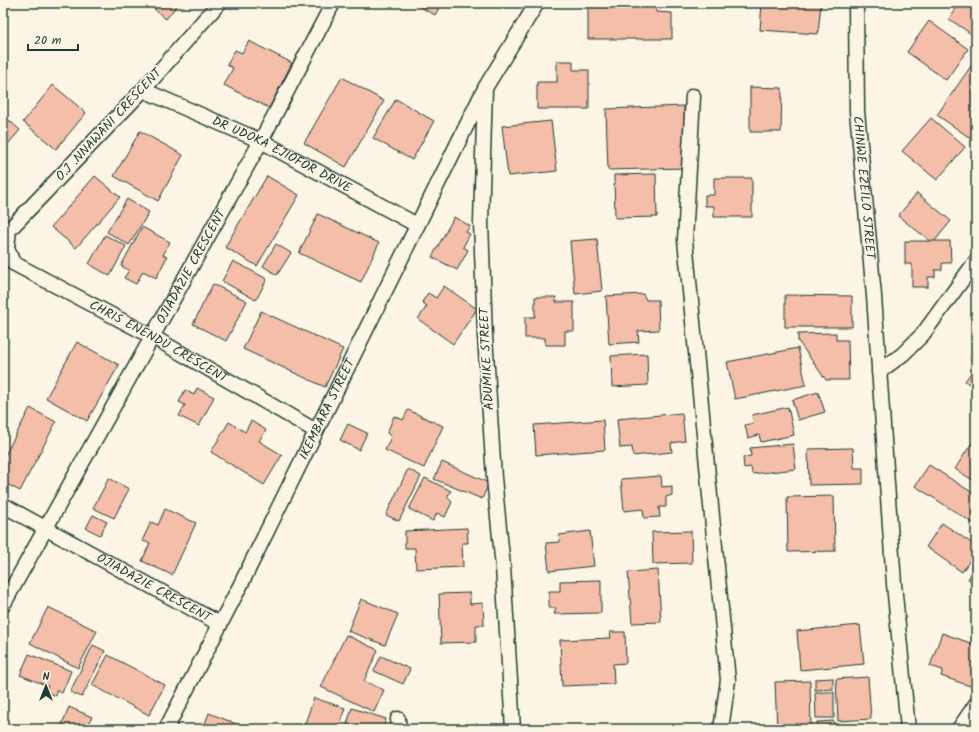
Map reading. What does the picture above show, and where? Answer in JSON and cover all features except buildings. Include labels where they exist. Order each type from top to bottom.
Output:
[{"type":"street","name":"O.J .NNAWANI CRESCENT","points":[[7,248],[9,230],[143,90],[219,3]]},
{"type":"street","name":"OJIADAZIE CRESCENT","points":[[3,605],[261,141],[333,3]]},
{"type":"street","name":"ADUMIKE STREET","points":[[513,729],[503,567],[494,478],[485,336],[481,222],[485,88],[537,3]]},
{"type":"street","name":"CHINWE EZEILO STREET","points":[[856,3],[857,111],[874,296],[894,584],[908,729]]},
{"type":"street","name":"IKEMBARA STREET","points":[[166,729],[241,584],[485,88]]},
{"type":"street","name":"DR UDOKA EJIOFOR DRIVE","points":[[143,90],[261,141],[417,225]]},
{"type":"street","points":[[693,96],[685,240],[728,680],[720,729]]},
{"type":"street","name":"CHRIS ENENDU CRESCENT","points":[[7,248],[13,263],[152,338],[316,431]]},
{"type":"street","points":[[879,372],[903,354],[923,334],[976,261]]},
{"type":"street","name":"OJIADAZIE CRESCENT","points":[[3,504],[220,624]]},
{"type":"street","points":[[959,729],[976,704]]}]
